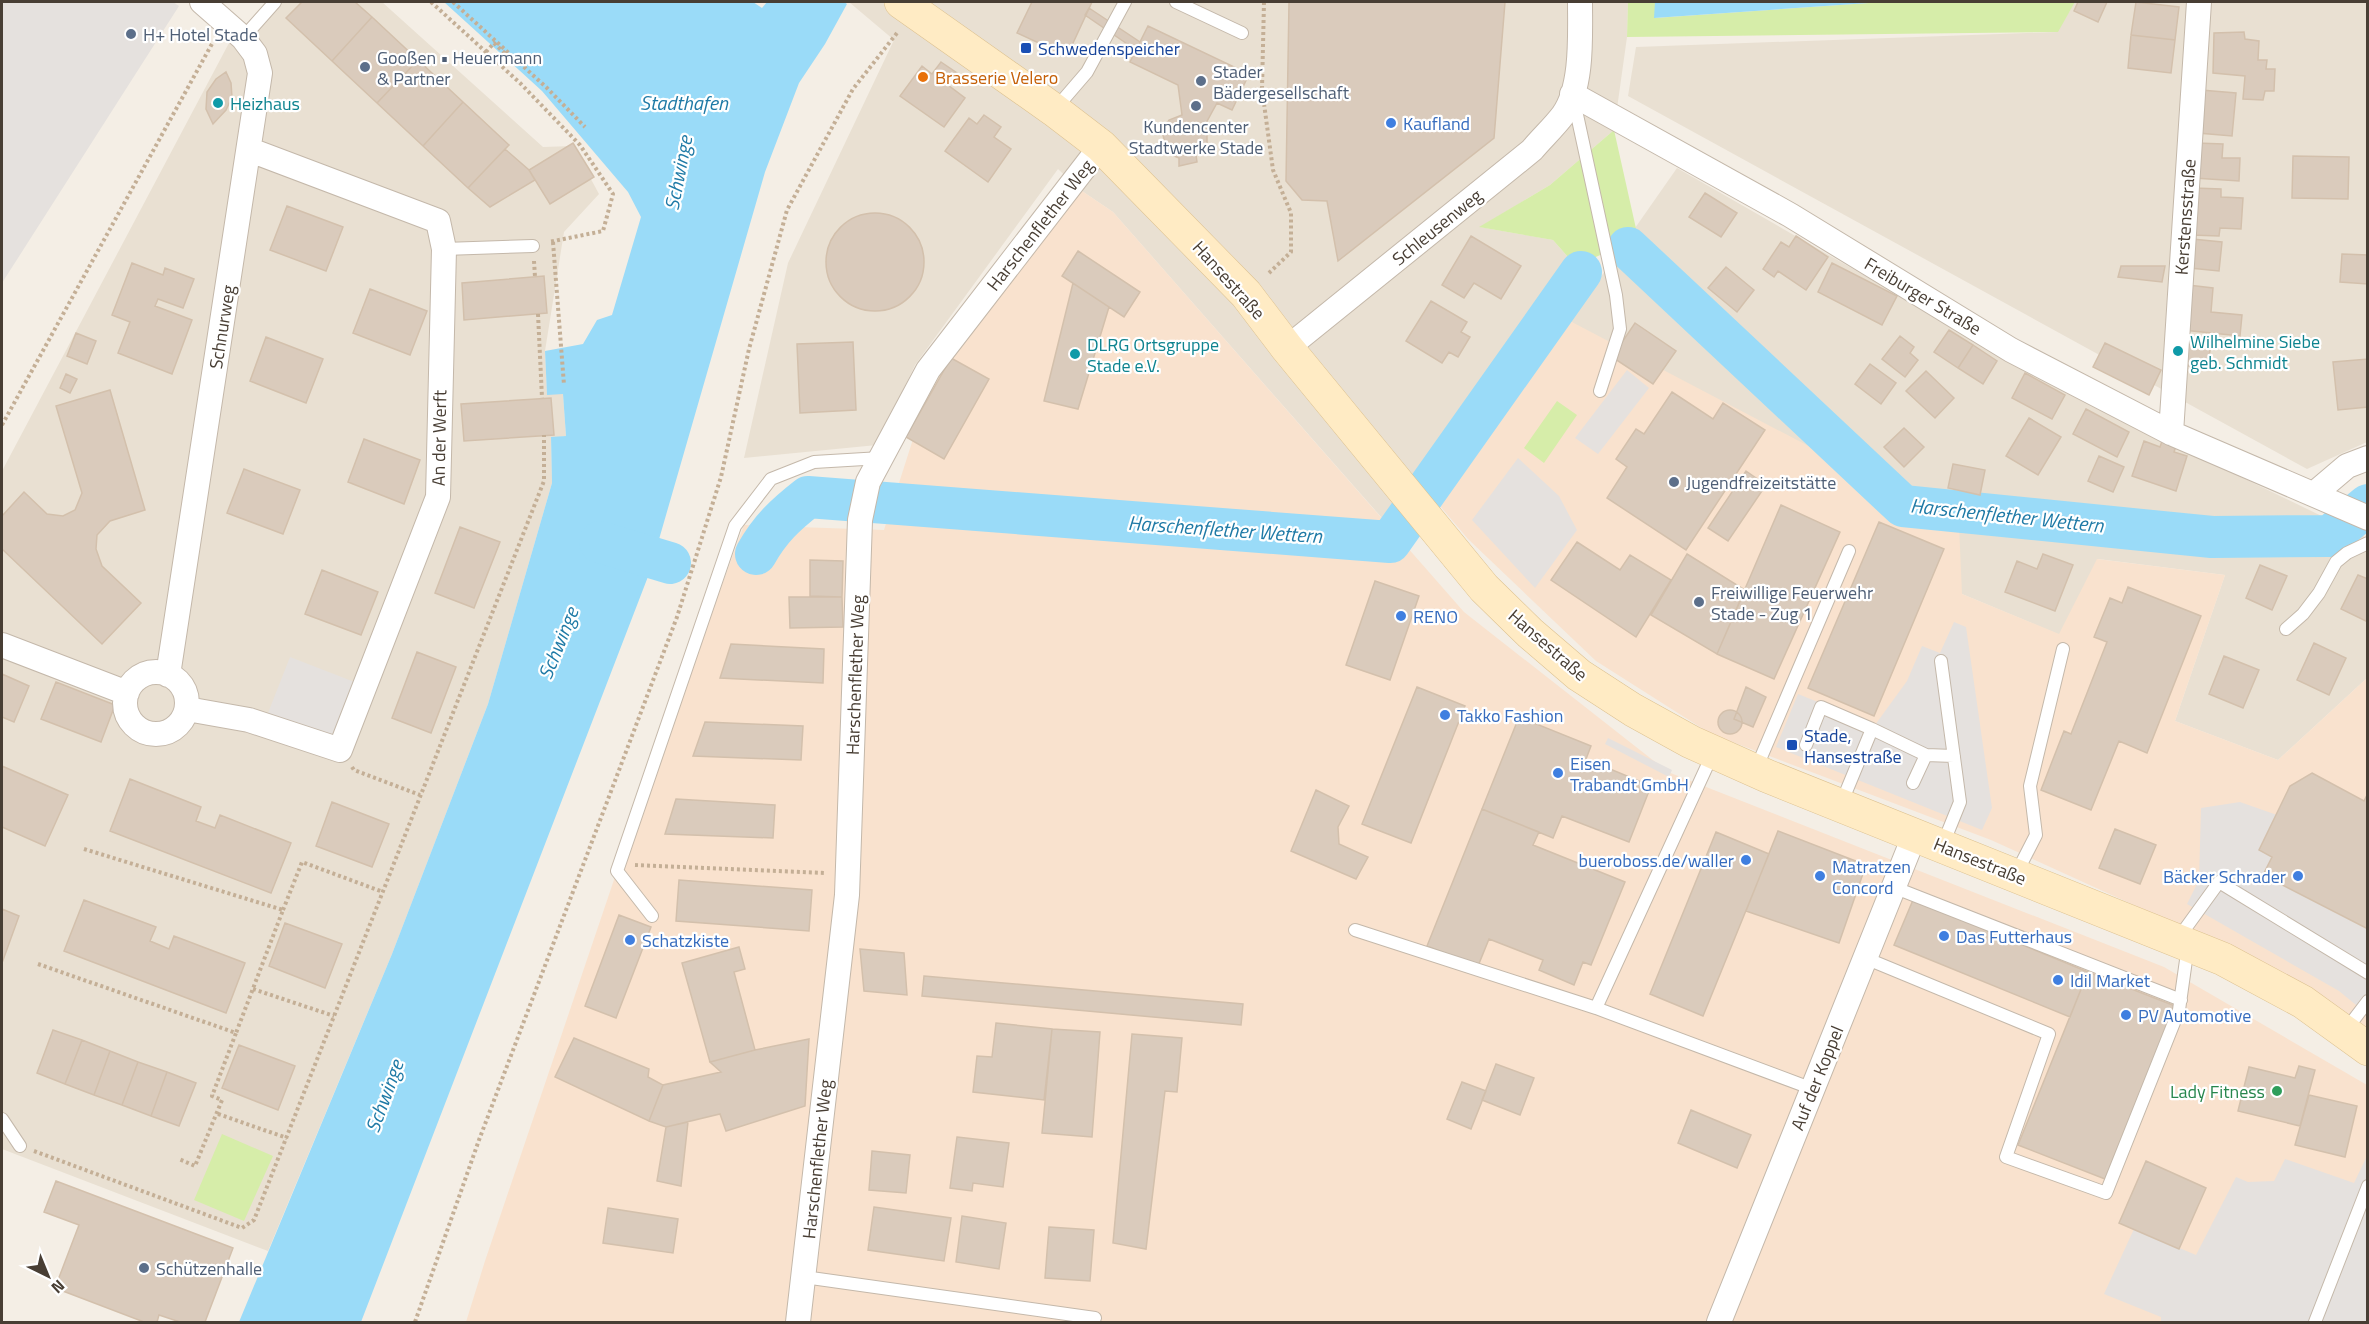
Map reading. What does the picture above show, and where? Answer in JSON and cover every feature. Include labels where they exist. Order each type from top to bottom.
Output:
[{"type":"main road","name":"Hansestraße","points":[[901,15],[1054,110],[1101,146],[1246,294],[1287,348],[1484,588],[1530,633],[1580,675],[1633,710],[1755,771],[2223,959],[2303,1002],[2356,1040]]},
{"type":"street","name":"Schnurweg","points":[[168,675],[260,73],[255,54],[243,38],[202,2]]},
{"type":"street","points":[[1572,94],[1580,51],[1580,2]]},
{"type":"street","name":"Kerstensstraße","points":[[2171,433],[2199,2]]},
{"type":"street","name":"Schleusenweg","points":[[1287,348],[1532,150],[1564,114],[1572,94]]},
{"type":"street","name":"Freiburger Straße","points":[[1572,94],[1790,215],[2011,350],[2171,433],[2367,518]]},
{"type":"street","name":"Harschenflether Weg","points":[[798,1323],[848,874],[860,520],[868,482],[928,370],[1101,146]]},
{"type":"street","name":"An der Werft","points":[[250,150],[438,221],[444,249],[438,497],[340,750]]},
{"type":"street","points":[[2314,494],[2346,466],[2367,458]]},
{"type":"street","points":[[2,645],[127,693]]},
{"type":"street","points":[[149,673],[168,675],[183,689],[187,710],[177,726],[169,732],[150,734],[141,730],[128,717],[125,701],[127,693],[139,677],[149,673]]},
{"type":"street","points":[[187,710],[249,720],[340,750]]},
{"type":"street","name":"Auf der Koppel","points":[[1719,1323],[1893,887],[1929,839]]},
{"type":"lane","points":[[243,38],[275,2]]},
{"type":"lane","points":[[1054,110],[1088,72],[1125,2]]},
{"type":"lane","points":[[1176,2],[1242,33]]},
{"type":"lane","points":[[1572,94],[1616,295],[1620,329],[1600,391]]},
{"type":"lane","points":[[444,249],[533,246]]},
{"type":"lane","points":[[652,916],[617,870],[735,526],[771,479],[814,462],[881,458]]},
{"type":"lane","points":[[2286,629],[2304,614],[2336,562],[2347,553],[2367,543]]},
{"type":"lane","points":[[1755,771],[1849,551]]},
{"type":"lane","points":[[2016,875],[2036,835],[2030,786],[2062,649]]},
{"type":"lane","points":[[1929,839],[1960,802],[1941,661]]},
{"type":"lane","points":[[1806,745],[1821,707],[1926,755],[1954,756]]},
{"type":"lane","points":[[1841,806],[1872,729]]},
{"type":"lane","points":[[1596,1008],[1713,751]]},
{"type":"lane","points":[[1913,783],[1926,755]]},
{"type":"lane","points":[[1865,958],[2049,1034],[2006,1157],[2106,1193],[2180,1010],[2183,942],[2219,882],[2367,973]]},
{"type":"lane","points":[[1893,887],[2181,1000]]},
{"type":"lane","points":[[1355,930],[1596,1008],[1812,1089]]},
{"type":"lane","points":[[2356,1040],[2367,1001]]},
{"type":"lane","points":[[2,1119],[20,1146]]},
{"type":"lane","points":[[2315,1322],[2367,1186]]},
{"type":"lane","points":[[804,1277],[1095,1318]]},
{"type":"path","points":[[431,2],[486,52],[580,145],[613,194],[603,231],[533,246]]},
{"type":"path","points":[[453,2],[585,128]]},
{"type":"path","points":[[1264,2],[1262,89],[1273,170],[1291,213],[1291,252],[1269,273]]},
{"type":"path","points":[[415,1323],[479,1140],[677,616],[721,477],[749,349],[787,210],[853,89],[901,15]]},
{"type":"path","points":[[2,425],[215,39]]},
{"type":"path","points":[[486,52],[494,43],[517,62]]},
{"type":"path","points":[[553,242],[564,385]]},
{"type":"path","points":[[538,314],[542,398]]},
{"type":"path","points":[[20,1146],[242,1228],[254,1220],[544,482],[544,435]]},
{"type":"path","points":[[340,750],[354,770],[420,795]]},
{"type":"path","points":[[84,849],[283,910]]},
{"type":"path","points":[[179,1160],[195,1166],[218,1114],[222,1100],[212,1096],[302,862],[383,892]]},
{"type":"path","points":[[619,864],[848,874]]},
{"type":"path","points":[[38,964],[236,1033]]},
{"type":"path","points":[[253,988],[334,1016]]},
{"type":"path","points":[[218,1114],[286,1138]]},
{"type":"shaded area","points":[[2,2],[173,2],[179,6],[2,283]]},
{"type":"shaded area","points":[[267,2],[382,2],[543,147],[573,146],[599,194],[564,232],[545,351],[547,394],[563,394],[566,436],[551,438],[552,483],[488,704],[392,954],[268,1251],[2,1149],[2,471],[229,43]]},
{"type":"shaded area","points":[[849,2],[1628,2],[1627,37],[1614,130],[1550,185],[1480,227],[1553,240],[1576,266],[1396,534],[1113,212],[1079,189],[1058,169],[915,365],[877,445],[744,458],[788,263],[894,40]]},
{"type":"shaded area","points":[[2075,2],[2367,2],[2367,442],[2307,469],[1628,96],[1636,47],[2057,32]]},
{"type":"shaded area","points":[[1677,168],[2080,399],[2367,538],[2367,678],[2278,760],[2175,721],[2225,575],[2098,559],[2060,635],[1962,594],[1570,321]]},
{"type":"shaded area","points":[[1079,189],[1113,212],[1464,612],[1668,772],[2164,967],[2367,1085],[2367,1322],[466,1322],[619,865],[744,525],[884,530],[929,389]]},
{"type":"shaded area","points":[[1570,321],[1959,525],[1962,594],[2059,634],[2097,559],[2225,575],[2175,721],[2278,760],[2367,678],[2367,1029],[2283,973],[1991,840],[1711,734],[1596,661],[1468,539],[1440,506]]},
{"type":"shaded area","points":[[1627,370],[1649,388],[1598,454],[1575,438]]},
{"type":"shaded area","points":[[1518,458],[1559,496],[1577,530],[1535,588],[1472,520]]},
{"type":"shaded area","points":[[1954,622],[1966,627],[1992,808],[1982,830],[1776,747],[1798,694],[1875,725],[1907,681],[1922,646],[1940,653]]},
{"type":"shaded area","points":[[290,657],[357,683],[335,740],[268,713]]},
{"type":"shaded area","points":[[1608,738],[1672,770],[1669,777],[1605,744]]},
{"type":"shaded area","points":[[2240,802],[2277,815],[2259,850],[2272,857],[2263,875],[2367,929],[2367,1014],[2339,991],[2187,904],[2199,880],[2201,808]]},
{"type":"shaded area","points":[[2367,1156],[2367,1322],[2161,1322],[2161,1317],[2104,1294],[2134,1229],[2196,1255],[2236,1177],[2248,1182],[2274,1181],[2285,1159],[2354,1183]]},
{"type":"green space","points":[[1628,2],[1655,2],[1655,18],[1883,2],[2075,2],[2058,32],[1627,37]]},
{"type":"green space","points":[[1614,130],[1641,251],[1631,241],[1576,266],[1553,240],[1479,227],[1550,185]]},
{"type":"green space","points":[[1557,401],[1577,415],[1544,463],[1524,448]]},
{"type":"green space","points":[[222,1134],[273,1156],[244,1221],[194,1200]]},
{"type":"water","points":[[444,2],[753,2],[762,8],[767,2],[844,2],[847,4],[825,44],[799,83],[765,172],[649,574],[361,1322],[239,1322],[392,954],[488,704],[552,483],[551,437],[566,436],[563,394],[547,395],[545,351],[583,344],[597,320],[612,315],[641,217],[628,192],[542,91]]},
{"type":"water","points":[[1655,2],[1883,2],[1654,18]]},
{"type":"building","points":[[302,2],[355,2],[372,17],[332,61],[286,18]]},
{"type":"building","points":[[1032,2],[1092,2],[1067,56],[1017,33]]},
{"type":"building","name":"Kaufland","points":[[1289,2],[1505,2],[1494,138],[1338,261],[1327,201],[1302,200],[1286,181]]},
{"type":"building","points":[[2078,2],[2107,2],[2098,22],[2074,11]]},
{"type":"building","points":[[2136,2],[2179,7],[2175,40],[2131,35]]},
{"type":"building","points":[[1089,8],[1140,42],[1136,50],[1085,15]]},
{"type":"building","points":[[372,17],[418,60],[377,103],[332,61]]},
{"type":"building","points":[[1148,26],[1249,74],[1232,110],[1217,103],[1205,125],[1207,143],[1196,155],[1197,162],[1179,166],[1179,158],[1174,156],[1165,143],[1163,135],[1169,120],[1182,115],[1178,85],[1130,62]]},
{"type":"building","points":[[2244,32],[2245,39],[2259,41],[2258,60],[2267,60],[2266,69],[2275,69],[2274,91],[2265,91],[2263,100],[2243,99],[2245,76],[2213,73],[2214,33]]},
{"type":"building","points":[[2131,35],[2175,40],[2171,73],[2128,68]]},
{"type":"building","points":[[418,60],[463,102],[423,146],[377,103]]},
{"type":"building","points":[[941,62],[957,73],[948,85],[965,98],[944,127],[900,96],[922,66],[932,74]]},
{"type":"building","name":"Heizhaus","points":[[226,72],[231,83],[232,97],[226,110],[213,124],[206,109],[207,92],[216,79]]},
{"type":"building","points":[[2201,90],[2236,93],[2232,136],[2198,133]]},
{"type":"building","points":[[463,102],[509,145],[468,188],[423,146]]},
{"type":"building","points":[[984,115],[1001,127],[994,137],[1011,149],[988,182],[945,151],[969,118],[977,124]]},
{"type":"building","points":[[573,143],[594,177],[550,204],[529,170]]},
{"type":"building","points":[[2196,143],[2223,144],[2222,158],[2240,158],[2239,181],[2194,178]]},
{"type":"building","points":[[505,149],[529,170],[535,180],[490,207],[468,188]]},
{"type":"building","points":[[2293,156],[2349,157],[2348,199],[2292,198]]},
{"type":"building","points":[[2194,188],[2221,189],[2221,197],[2243,198],[2241,229],[2220,228],[2219,236],[2191,235]]},
{"type":"building","points":[[1705,193],[1737,213],[1721,237],[1689,217]]},
{"type":"building","points":[[287,206],[343,227],[326,271],[270,250]]},
{"type":"building","points":[[875,213],[885,214],[902,221],[916,235],[923,252],[923,272],[916,289],[902,303],[885,310],[875,311],[865,310],[848,303],[834,289],[827,272],[826,262],[827,252],[834,235],[848,221],[865,214]]},
{"type":"building","points":[[1471,236],[1521,266],[1501,299],[1474,283],[1464,298],[1442,285]]},
{"type":"building","points":[[1796,236],[1828,257],[1806,290],[1778,271],[1774,277],[1763,269],[1781,242],[1789,247]]},
{"type":"building","points":[[2192,239],[2222,242],[2219,271],[2190,268]]},
{"type":"building","points":[[1078,251],[1140,292],[1124,317],[1062,276]]},
{"type":"building","points":[[2342,254],[2368,255],[2368,284],[2340,282]]},
{"type":"building","points":[[132,263],[163,275],[165,268],[194,279],[183,308],[158,299],[155,306],[192,320],[172,374],[118,353],[130,322],[112,315]]},
{"type":"building","points":[[1832,263],[1897,296],[1882,325],[1818,292]]},
{"type":"building","points":[[2121,266],[2165,266],[2162,282],[2118,277]]},
{"type":"building","points":[[1726,267],[1754,290],[1737,312],[1708,288]]},
{"type":"building","points":[[544,276],[547,313],[464,320],[462,283]]},
{"type":"building","name":"DLRG Ortsgruppe Stade e.V.","points":[[1073,283],[1109,307],[1078,409],[1044,401]]},
{"type":"building","points":[[2188,285],[2213,288],[2211,312],[2242,315],[2240,336],[2183,330]]},
{"type":"building","points":[[370,289],[427,311],[410,355],[353,333]]},
{"type":"building","points":[[1431,301],[1467,322],[1461,332],[1470,337],[1458,357],[1449,352],[1442,363],[1406,341]]},
{"type":"building","points":[[1635,323],[1676,351],[1653,384],[1612,357]]},
{"type":"building","points":[[1949,330],[1973,345],[1958,368],[1934,352]]},
{"type":"building","points":[[76,333],[96,341],[87,364],[67,356]]},
{"type":"building","points":[[1900,336],[1914,347],[1910,353],[1918,360],[1905,377],[1882,359]]},
{"type":"building","points":[[266,337],[323,359],[306,403],[250,381]]},
{"type":"building","points":[[2183,338],[2211,341],[2208,368],[2180,365]]},
{"type":"building","points":[[853,342],[856,410],[800,413],[797,344]]},
{"type":"building","points":[[2105,343],[2161,370],[2149,395],[2093,367]]},
{"type":"building","points":[[1973,345],[1997,361],[1983,384],[1958,368]]},
{"type":"building","points":[[951,358],[989,379],[944,459],[906,437]]},
{"type":"building","points":[[2368,359],[2368,407],[2338,410],[2333,362]]},
{"type":"building","points":[[1870,364],[1896,383],[1881,404],[1855,384]]},
{"type":"building","points":[[1926,371],[1954,398],[1935,418],[1906,391]]},
{"type":"building","points":[[2025,373],[2065,395],[2052,419],[2012,398]]},
{"type":"building","points":[[66,374],[77,379],[70,393],[60,388]]},
{"type":"building","points":[[110,390],[145,510],[110,521],[97,535],[96,549],[102,566],[141,603],[102,644],[2,549],[2,516],[24,492],[47,514],[63,516],[75,510],[82,493],[56,406]]},
{"type":"building","name":"Jugendfreizeitstätte","points":[[1672,392],[1713,419],[1723,403],[1765,430],[1686,550],[1607,498],[1627,467],[1616,459],[1636,429],[1644,434]]},
{"type":"building","points":[[551,398],[554,435],[464,441],[461,404]]},
{"type":"building","points":[[2086,409],[2129,432],[2117,457],[2073,434]]},
{"type":"building","points":[[2029,418],[2061,437],[2038,475],[2006,456]]},
{"type":"building","points":[[1904,428],[1924,447],[1904,467],[1884,447]]},
{"type":"building","points":[[364,439],[420,460],[404,504],[348,482]]},
{"type":"building","points":[[2144,441],[2160,447],[2162,441],[2176,446],[2174,452],[2187,456],[2176,491],[2132,476]]},
{"type":"building","points":[[2099,456],[2124,467],[2113,492],[2088,481]]},
{"type":"building","points":[[1953,464],[1985,470],[1980,495],[1948,488]]},
{"type":"building","points":[[244,469],[300,490],[283,534],[227,513]]},
{"type":"building","points":[[1746,471],[1766,485],[1728,541],[1708,528]]},
{"type":"building","points":[[1781,505],[1840,532],[1774,679],[1717,654]]},
{"type":"building","points":[[1879,522],[1944,549],[1874,716],[1808,688]]},
{"type":"building","points":[[460,527],[500,542],[474,608],[435,593]]},
{"type":"building","points":[[1577,542],[1620,570],[1630,555],[1671,580],[1636,637],[1551,580]]},
{"type":"building","name":"Freiwillige Feuerwehr Stade - Zug 1","points":[[1687,554],[1745,590],[1717,654],[1651,615]]},
{"type":"building","points":[[2043,554],[2073,565],[2055,611],[2005,592],[2017,561],[2037,569]]},
{"type":"building","points":[[810,560],[843,561],[842,597],[810,596]]},
{"type":"building","points":[[2260,565],[2287,576],[2272,610],[2246,598]]},
{"type":"building","points":[[322,570],[378,592],[361,635],[305,614]]},
{"type":"building","points":[[2358,575],[2368,579],[2368,622],[2341,609]]},
{"type":"building","points":[[1375,581],[1419,596],[1390,680],[1346,665]]},
{"type":"building","points":[[2128,587],[2201,616],[2147,753],[2119,741],[2091,810],[2041,790],[2064,731],[2071,734],[2107,642],[2094,637],[2110,598],[2122,603]]},
{"type":"building","points":[[789,597],[842,597],[843,627],[790,628]]},
{"type":"building","points":[[2314,643],[2346,658],[2329,695],[2297,680]]},
{"type":"building","points":[[731,644],[824,649],[823,683],[720,678]]},
{"type":"building","points":[[417,652],[456,667],[431,733],[392,718]]},
{"type":"building","points":[[2224,656],[2259,670],[2243,708],[2209,694]]},
{"type":"building","points":[[2,674],[29,686],[14,722],[2,717]]},
{"type":"building","points":[[56,682],[115,705],[101,742],[41,719]]},
{"type":"building","points":[[1417,687],[1465,706],[1411,843],[1362,824]]},
{"type":"building","points":[[1746,687],[1766,697],[1753,727],[1734,719]]},
{"type":"building","points":[[1730,710],[1739,713],[1742,722],[1739,731],[1730,734],[1721,731],[1718,722],[1721,713]]},
{"type":"building","name":"Eisen Trabandt GmbH","points":[[1519,717],[1591,746],[1586,759],[1651,786],[1629,842],[1562,816],[1553,838],[1482,809]]},
{"type":"building","points":[[705,722],[803,726],[801,760],[693,756]]},
{"type":"building","points":[[2,766],[68,795],[45,846],[2,827]]},
{"type":"building","points":[[2312,773],[2364,801],[2368,793],[2368,929],[2263,875],[2272,857],[2259,850],[2290,786]]},
{"type":"building","points":[[130,779],[201,807],[196,821],[215,828],[220,815],[291,843],[271,893],[110,831]]},
{"type":"building","points":[[1316,790],[1349,806],[1338,827],[1339,844],[1368,857],[1356,879],[1291,851]]},
{"type":"building","points":[[676,799],[775,805],[773,838],[665,834]]},
{"type":"building","points":[[332,802],[389,824],[372,867],[316,846]]},
{"type":"building","points":[[1482,809],[1539,832],[1533,845],[1625,882],[1591,965],[1583,962],[1574,985],[1539,970],[1543,960],[1489,939],[1478,966],[1427,946]]},
{"type":"building","points":[[2115,829],[2156,845],[2140,884],[2099,868]]},
{"type":"building","points":[[1778,831],[1866,865],[1839,943],[1746,911]]},
{"type":"building","points":[[1716,832],[1769,854],[1703,1016],[1650,994]]},
{"type":"building","points":[[679,880],[812,890],[809,931],[676,921]]},
{"type":"building","points":[[84,900],[156,927],[150,941],[169,949],[174,936],[245,963],[226,1013],[64,951]]},
{"type":"building","points":[[1913,900],[2088,972],[2070,1017],[1894,945]]},
{"type":"building","points":[[2,909],[19,916],[2,963]]},
{"type":"building","points":[[619,915],[651,927],[616,1018],[585,1006]]},
{"type":"building","points":[[285,923],[342,944],[325,988],[269,966]]},
{"type":"building","points":[[739,947],[745,969],[734,972],[755,1050],[710,1062],[682,963]]},
{"type":"building","points":[[860,949],[904,953],[907,995],[864,991]]},
{"type":"building","points":[[2088,972],[2175,1006],[2105,1179],[2018,1145]]},
{"type":"building","points":[[924,976],[1243,1004],[1241,1025],[922,996]]},
{"type":"building","points":[[996,1023],[1052,1029],[1044,1100],[973,1092],[977,1056],[992,1057]]},
{"type":"building","points":[[1052,1029],[1100,1032],[1092,1137],[1042,1133]]},
{"type":"building","points":[[53,1030],[82,1040],[65,1084],[37,1073]]},
{"type":"building","points":[[1132,1034],[1182,1038],[1177,1092],[1165,1091],[1146,1249],[1113,1243]]},
{"type":"building","points":[[574,1038],[649,1069],[648,1077],[663,1085],[649,1121],[555,1077]]},
{"type":"building","points":[[809,1039],[805,1106],[726,1131],[720,1114],[666,1127],[649,1121],[663,1085],[721,1072],[710,1062]]},
{"type":"building","points":[[82,1040],[110,1051],[94,1095],[65,1084]]},
{"type":"building","points":[[239,1045],[295,1066],[278,1110],[222,1088]]},
{"type":"building","points":[[110,1051],[138,1062],[122,1105],[94,1095]]},
{"type":"building","points":[[138,1062],[167,1072],[151,1116],[122,1105]]},
{"type":"building","points":[[1496,1064],[1534,1078],[1520,1115],[1482,1100]]},
{"type":"building","points":[[2299,1066],[2315,1070],[2300,1126],[2238,1111],[2249,1067],[2295,1078]]},
{"type":"building","points":[[167,1072],[196,1083],[179,1126],[151,1116]]},
{"type":"building","points":[[1462,1082],[1486,1091],[1471,1129],[1447,1119]]},
{"type":"building","points":[[2309,1095],[2357,1106],[2345,1157],[2295,1145]]},
{"type":"building","points":[[1691,1110],[1751,1135],[1737,1168],[1678,1143]]},
{"type":"building","points":[[688,1122],[681,1186],[657,1181],[666,1127]]},
{"type":"building","points":[[957,1137],[1009,1143],[1003,1187],[973,1183],[972,1191],[950,1188]]},
{"type":"building","points":[[872,1151],[910,1155],[906,1193],[869,1190]]},
{"type":"building","points":[[2146,1161],[2206,1188],[2179,1249],[2119,1223]]},
{"type":"building","name":"Schützenhalle","points":[[56,1181],[233,1248],[205,1322],[180,1322],[159,1315],[157,1322],[144,1322],[55,1288],[79,1225],[44,1212]]},
{"type":"building","points":[[874,1207],[951,1218],[944,1261],[868,1250]]},
{"type":"building","points":[[608,1208],[678,1219],[673,1253],[603,1243]]},
{"type":"building","points":[[962,1216],[1006,1223],[999,1269],[956,1262]]},
{"type":"building","points":[[1049,1227],[1094,1230],[1090,1281],[1045,1278]]},
{"type":"waterway","name":"Harschenflether Wettern","points":[[1628,248],[1903,506],[2212,537],[2330,536],[2368,505]]},
{"type":"waterway","name":"Harschenflether Wettern","points":[[756,554],[779,523],[808,497],[1390,542],[1581,272]]},
{"type":"waterway","name":"Harschenflether Wettern","points":[[600,542],[670,563]]},
{"type":"place","name":"H+ Hotel Stade","points":[[131,34]]},
{"type":"place","name":"Schwedenspeicher","points":[[1026,48]]},
{"type":"place","name":"Gooßen • Heuermann & Partner","points":[[365,67]]},
{"type":"place","name":"Brasserie Velero","points":[[923,77]]},
{"type":"place","name":"Stader Bädergesellschaft","points":[[1201,81]]},
{"type":"place","name":"Heizhaus","points":[[218,103]]},
{"type":"place","name":"Kundencenter Stadtwerke Stade","points":[[1196,106]]},
{"type":"place","name":"Kaufland","points":[[1391,123]]},
{"type":"place","name":"Wilhelmine Siebe geb. Schmidt","points":[[2178,351]]},
{"type":"place","name":"DLRG Ortsgruppe Stade e.V.","points":[[1075,354]]},
{"type":"place","name":"Jugendfreizeitstätte","points":[[1674,482]]},
{"type":"place","name":"Freiwillige Feuerwehr Stade - Zug 1","points":[[1699,602]]},
{"type":"place","name":"RENO","points":[[1401,616]]},
{"type":"place","name":"Takko Fashion","points":[[1445,715]]},
{"type":"place","name":"Stade, Hansestraße","points":[[1792,745]]},
{"type":"place","name":"Eisen Trabandt GmbH","points":[[1558,773]]},
{"type":"place","name":"bueroboss.de/waller","points":[[1746,860]]},
{"type":"place","name":"Matratzen Concord","points":[[1820,876]]},
{"type":"place","name":"Bäcker Schrader","points":[[2298,876]]},
{"type":"place","name":"Das Futterhaus","points":[[1944,936]]},
{"type":"place","name":"Schatzkiste","points":[[630,940]]},
{"type":"place","name":"Idil Market","points":[[2058,980]]},
{"type":"place","name":"PV Automotive","points":[[2126,1015]]},
{"type":"place","name":"Lady Fitness","points":[[2277,1091]]},
{"type":"place","name":"Schützenhalle","points":[[144,1268]]},
{"type":"water label","name":"Stadthafen","points":[[684,102]]},
{"type":"water label","name":"Schwinge","points":[[678,173]]},
{"type":"water label","name":"Schwinge","points":[[558,643]]},
{"type":"water label","name":"Schwinge","points":[[384,1096]]}]
